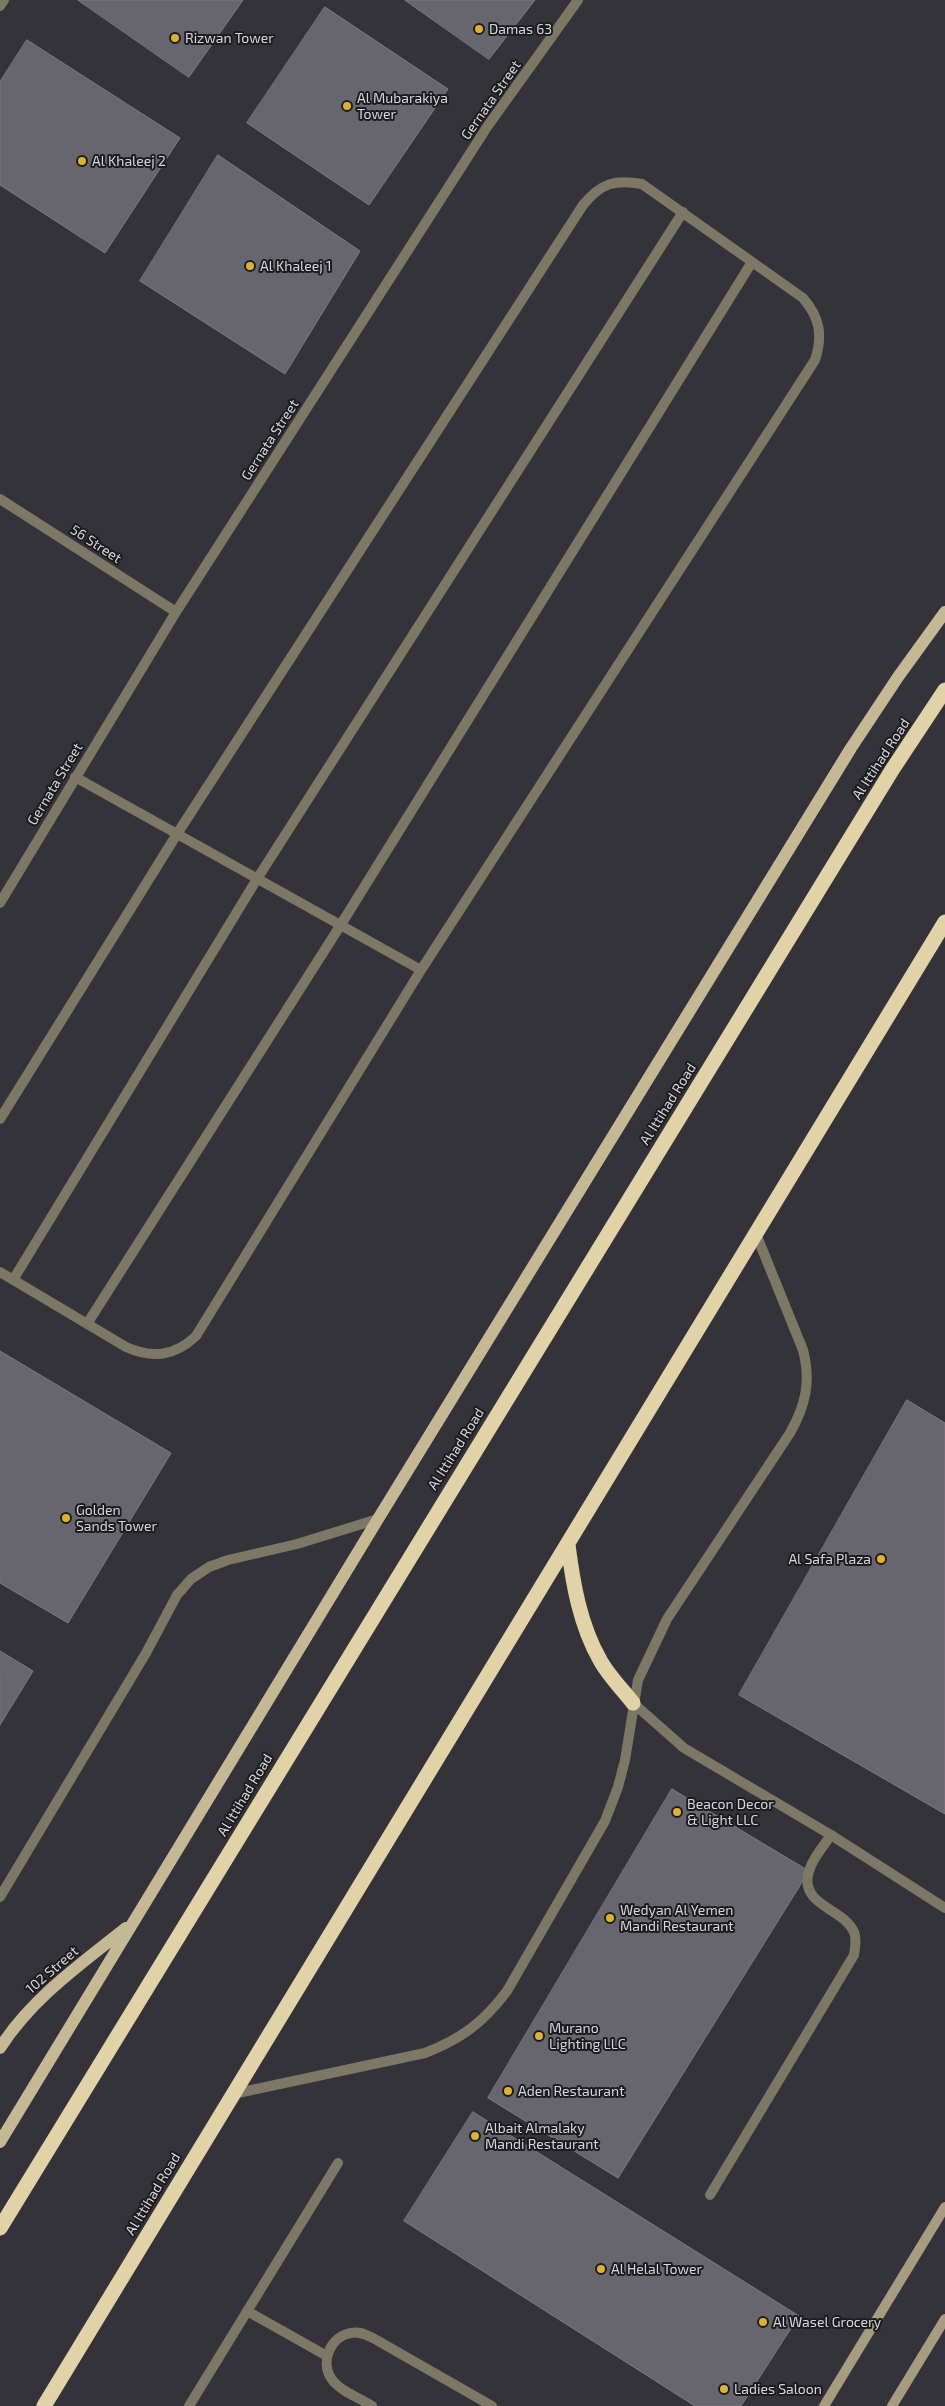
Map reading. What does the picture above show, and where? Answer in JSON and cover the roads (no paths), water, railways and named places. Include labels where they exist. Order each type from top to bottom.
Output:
[{"type":"highway","name":"Al Ittihad Road","points":[[0,2228],[465,1465],[892,770],[945,690]]},
{"type":"highway","name":"Al Ittihad Road","points":[[44,2406],[945,922]]},
{"type":"highway","points":[[568,1545],[574,1586],[584,1624],[600,1661],[633,1703]]},
{"type":"main road","points":[[0,2142],[378,1519],[851,748],[945,612]]},
{"type":"main road","name":"102 Street","points":[[0,2048],[23,2016],[42,1998],[132,1924]]},
{"type":"main road","points":[[824,2406],[945,2207]]},
{"type":"main road","points":[[892,2406],[945,2320]]},
{"type":"street","points":[[0,6],[4,0]]},
{"type":"street","name":"Gernata Street","points":[[0,904],[176,612],[487,127],[578,0]]},
{"type":"street","points":[[0,1119],[177,834],[583,205],[594,192],[609,183],[626,181],[642,184],[803,298],[818,321],[820,334],[815,360],[421,970],[196,1336],[184,1346],[156,1356],[140,1353],[126,1347],[0,1272]]},
{"type":"street","points":[[13,1280],[257,878],[683,212]]},
{"type":"street","points":[[87,1324],[340,926],[752,262]]},
{"type":"street","name":"56 Street","points":[[0,500],[176,612]]},
{"type":"street","points":[[75,777],[421,970]]},
{"type":"street","points":[[233,2094],[425,2053],[449,2044],[471,2030],[491,2012],[506,1991],[605,1822],[618,1787],[625,1760],[638,1680],[667,1619],[790,1433],[805,1402],[807,1366],[803,1350],[756,1234]]},
{"type":"street","points":[[0,1897],[146,1653],[177,1595],[191,1579],[209,1567],[297,1544],[378,1519]]},
{"type":"street","points":[[633,1703],[684,1748],[831,1835],[945,1908]]},
{"type":"street","points":[[710,2195],[854,1955],[854,1932],[847,1923],[814,1898],[808,1888],[808,1876],[812,1864],[831,1835]]},
{"type":"street","points":[[189,2406],[338,2163]]},
{"type":"street","points":[[247,2311],[327,2356]]},
{"type":"street","points":[[372,2406],[339,2386],[331,2378],[327,2367],[327,2356],[331,2345],[340,2337],[350,2333],[362,2333],[492,2406]]},
{"type":"place","name":"Damas 63","points":[[479,29]]},
{"type":"place","name":"Rizwan Tower","points":[[175,38]]},
{"type":"place","name":"Al Mubarakiya Tower","points":[[347,106]]},
{"type":"place","name":"Al Khaleej 2","points":[[82,161]]},
{"type":"place","name":"Al Khaleej 1","points":[[250,266]]},
{"type":"place","name":"Golden Sands Tower","points":[[66,1518]]},
{"type":"place","name":"Al Safa Plaza","points":[[881,1559]]},
{"type":"place","name":"Beacon Decor & Light LLC","points":[[677,1812]]},
{"type":"place","name":"Wedyan Al Yemen Mandi Restaurant","points":[[610,1918]]},
{"type":"place","name":"Murano Lighting LLC","points":[[539,2036]]},
{"type":"place","name":"Aden Restaurant","points":[[508,2091]]},
{"type":"place","name":"Albait Almalaky Mandi Restaurant","points":[[475,2136]]},
{"type":"place","name":"Al Helal Tower","points":[[601,2269]]},
{"type":"place","name":"Al Wasel Grocery","points":[[763,2322]]},
{"type":"place","name":"Ladies Saloon","points":[[724,2389]]}]
